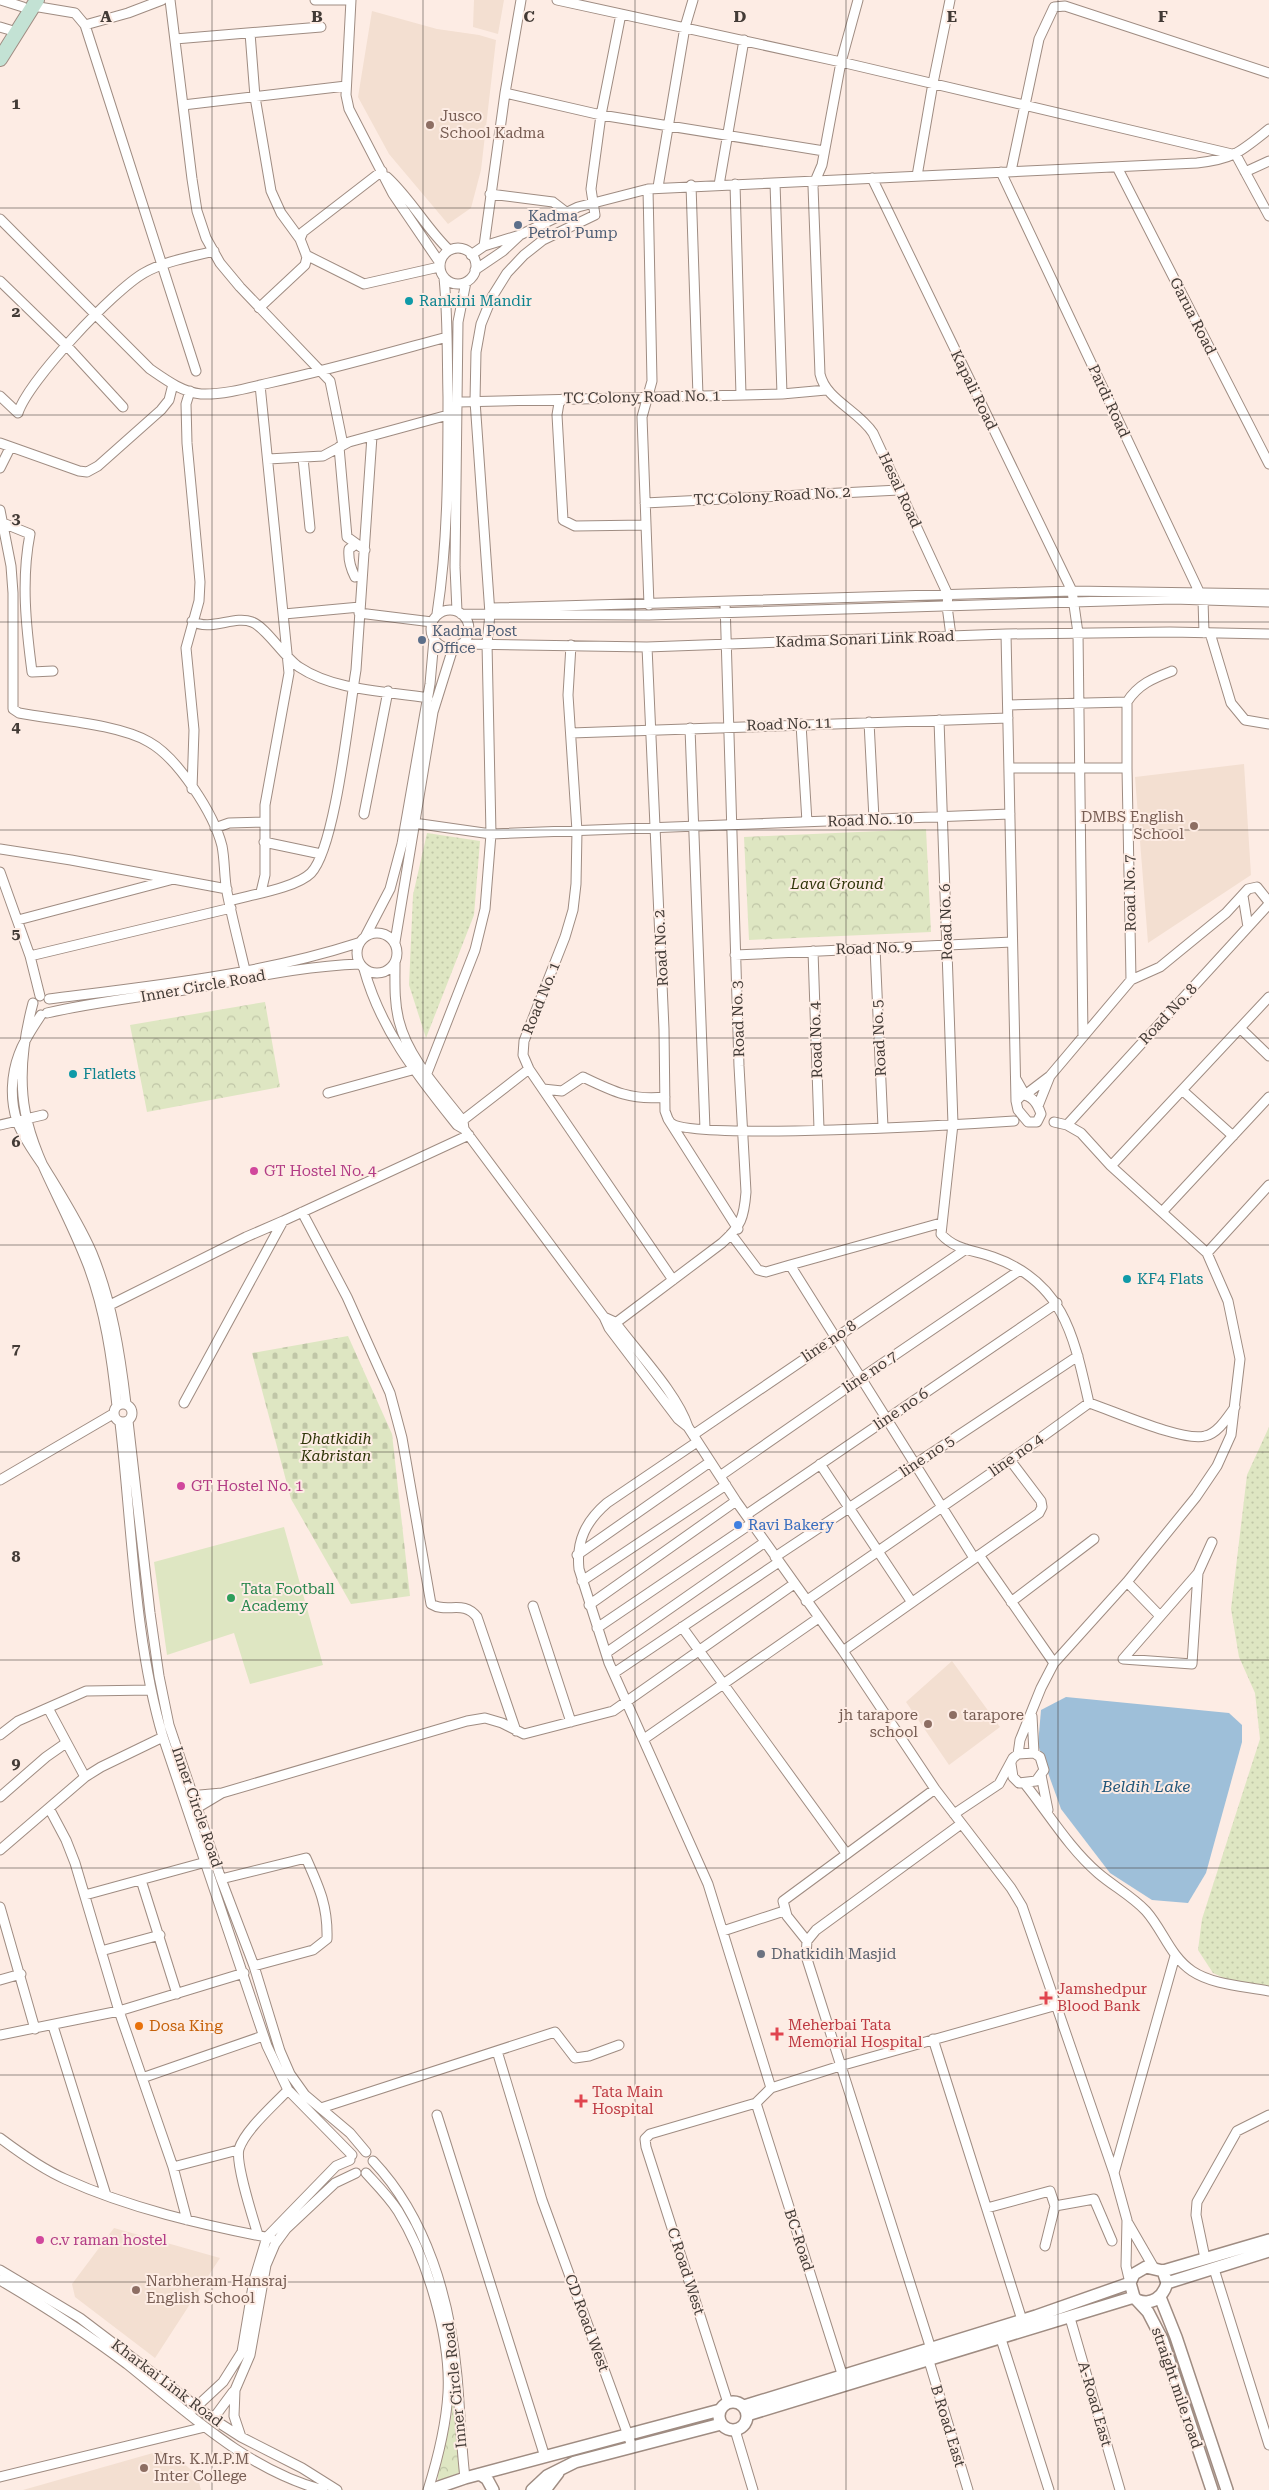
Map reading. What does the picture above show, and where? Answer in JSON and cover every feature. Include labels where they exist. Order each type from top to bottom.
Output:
[{"type":"main road","points":[[0,46],[5,29],[30,3]]},
{"type":"main road","points":[[0,59],[30,3]]},
{"type":"street","points":[[1,0],[30,3],[76,13],[85,25],[196,371]]},
{"type":"street","points":[[85,25],[128,13],[162,0]]},
{"type":"street","points":[[170,0],[197,211],[220,263],[259,308],[322,372],[332,386],[341,446],[347,537],[365,550]]},
{"type":"street","points":[[315,0],[350,0],[346,86],[349,109],[356,127],[393,194],[440,265],[444,278],[447,337],[448,515],[444,568],[431,630],[434,639],[428,698],[396,866],[384,903],[366,935],[358,943],[356,954],[376,1003],[412,1070],[463,1127]]},
{"type":"street","points":[[484,246],[505,93],[521,0]]},
{"type":"street","points":[[557,0],[841,62],[1236,155],[1269,216]]},
{"type":"street","points":[[649,605],[642,417],[643,407],[652,381],[653,188],[667,126],[685,27],[693,0]]},
{"type":"street","points":[[826,390],[820,374],[813,186],[822,165],[841,62],[858,0]]},
{"type":"street","points":[[917,176],[932,83],[950,0]]},
{"type":"street","points":[[1011,171],[1024,104],[1040,39],[1054,7],[1059,6],[1269,73]]},
{"type":"street","points":[[427,1073],[475,950],[485,909],[491,834],[487,643],[490,611],[475,401],[476,352],[481,324],[492,297],[507,274],[524,255],[566,228],[593,217],[596,212],[591,189],[601,115],[621,14]]},
{"type":"street","points":[[175,39],[321,26]]},
{"type":"street","points":[[250,33],[255,97],[271,191],[282,213],[300,239],[306,255],[305,265],[259,308]]},
{"type":"street","points":[[719,185],[744,40]]},
{"type":"street","points":[[183,105],[346,86]]},
{"type":"street","points":[[505,93],[601,115],[824,151]]},
{"type":"street","points":[[471,255],[484,246],[520,235],[566,212],[594,202],[653,188],[1217,161],[1236,155],[1269,129]]},
{"type":"street","points":[[1245,172],[1269,161]]},
{"type":"street","name":"Garua Road","points":[[1117,167],[1269,464]]},
{"type":"street","name":"Pardi Road","points":[[1001,172],[1203,600],[1207,633],[1231,703],[1245,720],[1269,724]]},
{"type":"street","points":[[300,239],[303,232],[383,173]]},
{"type":"street","points":[[383,173],[401,190],[429,229],[449,250]]},
{"type":"street","name":"Kapali Road","points":[[872,178],[1072,591],[1075,602],[1078,633],[1078,768],[1083,1037]]},
{"type":"street","points":[[776,183],[782,394]]},
{"type":"street","points":[[735,184],[741,395]]},
{"type":"street","points":[[690,186],[698,396]]},
{"type":"street","points":[[490,194],[553,202],[566,212]]},
{"type":"street","points":[[0,219],[150,369],[173,384],[190,391],[202,394],[260,385],[322,372],[447,337]]},
{"type":"street","points":[[520,235],[503,251],[475,270],[466,282],[458,322],[455,567],[459,612],[467,620],[469,629],[467,638],[457,646],[433,712],[395,942],[398,952],[395,963],[395,999],[399,1022],[407,1042],[463,1127],[604,1317],[612,1325],[678,1419],[693,1435],[736,1501],[843,1652],[935,1788],[1011,1888],[1022,1906],[1114,2173],[1127,2220],[1126,2266],[1133,2293],[1144,2302],[1150,2302],[1160,2297],[1167,2283],[1269,2251]]},
{"type":"street","points":[[306,255],[364,284],[440,265],[449,250],[457,248],[465,250],[471,255],[475,270]]},
{"type":"street","points":[[0,396],[18,413],[29,390],[95,314],[142,274],[161,265],[214,251]]},
{"type":"street","points":[[444,278],[450,283],[466,282]]},
{"type":"street","points":[[0,281],[67,346],[122,407]]},
{"type":"street","points":[[0,443],[79,471],[93,470],[161,410],[168,400],[173,384]]},
{"type":"street","points":[[260,385],[288,659],[288,673],[263,822],[264,875],[261,892]]},
{"type":"street","name":"TC Colony Road No. 1","points":[[458,402],[782,394],[826,390]]},
{"type":"street","name":"Hesal Road","points":[[826,390],[866,423],[948,595]]},
{"type":"street","points":[[190,391],[186,404],[187,443],[200,582],[198,601],[186,648],[194,730],[192,788]]},
{"type":"street","points":[[563,399],[559,404],[558,415],[564,520],[575,526],[646,525]]},
{"type":"street","points":[[268,459],[323,456],[341,446],[448,415]]},
{"type":"street","points":[[30,956],[230,904],[298,881],[311,873],[321,854],[333,812],[356,670],[372,436]]},
{"type":"street","points":[[0,468],[10,448]]},
{"type":"street","points":[[303,458],[310,528]]},
{"type":"street","name":"TC Colony Road No. 2","points":[[645,503],[899,490]]},
{"type":"street","points":[[0,510],[11,566],[13,593],[12,709],[19,713],[130,734],[150,742],[173,762],[192,788],[215,828],[222,846],[227,889],[245,970]]},
{"type":"street","points":[[2,523],[30,534],[24,565],[27,634],[32,672],[53,671]]},
{"type":"street","points":[[355,577],[349,562],[349,549],[356,544]]},
{"type":"street","points":[[490,611],[1072,591],[1198,591],[1269,594]]},
{"type":"street","points":[[948,595],[947,606],[951,636]]},
{"type":"street","name":"Kadma Sonari Link Road","points":[[459,612],[649,615],[1075,602],[1203,600],[1269,602]]},
{"type":"street","name":"Road No. 3","points":[[725,602],[724,644],[735,955],[746,1192],[744,1213],[735,1231]]},
{"type":"street","points":[[284,614],[360,610],[434,618],[443,611],[459,612]]},
{"type":"street","points":[[192,622],[202,625],[241,621],[253,622],[288,659],[314,675],[352,686],[428,698]]},
{"type":"street","points":[[1006,634],[1017,1105],[1014,1121]]},
{"type":"street","name":"Kadma Sonari Link Road","points":[[457,646],[487,643],[647,647],[1006,634],[1269,634]]},
{"type":"street","points":[[434,639],[445,647],[457,646]]},
{"type":"street","name":"Road No. 1","points":[[571,645],[568,695],[577,831],[573,910],[550,979],[524,1041],[524,1055],[529,1069],[673,1280]]},
{"type":"street","name":"Road No. 2","points":[[647,647],[664,1029],[665,1097],[668,1119],[758,1270],[766,1272],[790,1265]]},
{"type":"street","points":[[1008,706],[1078,702],[1128,702],[1133,692],[1144,683],[1172,671]]},
{"type":"street","points":[[364,814],[388,691]]},
{"type":"street","name":"Road No. 7","points":[[1128,702],[1127,768],[1131,980]]},
{"type":"street","name":"Road No. 11","points":[[571,734],[690,728],[1008,718]]},
{"type":"street","name":"Road No. 6","points":[[938,720],[952,1124],[941,1223]]},
{"type":"street","points":[[869,722],[874,819]]},
{"type":"street","points":[[801,724],[806,822]]},
{"type":"street","points":[[690,728],[705,1129]]},
{"type":"street","points":[[1009,768],[1127,768]]},
{"type":"street","name":"Road No. 10","points":[[414,823],[491,834],[1010,814]]},
{"type":"street","points":[[215,828],[230,823],[263,822]]},
{"type":"street","points":[[264,842],[321,854]]},
{"type":"street","points":[[0,849],[227,889]]},
{"type":"street","points":[[0,872],[30,956],[40,996]]},
{"type":"street","points":[[18,920],[173,880]]},
{"type":"street","points":[[1015,1077],[1025,1095],[1050,1076],[1131,980],[1160,968],[1206,931],[1248,889],[1257,887],[1269,903]]},
{"type":"street","points":[[1243,896],[1248,927]]},
{"type":"street","name":"Road No. 8","points":[[1067,1125],[1269,903]]},
{"type":"street","points":[[366,935],[376,932],[387,934],[395,942]]},
{"type":"street","name":"Road No. 9","points":[[735,955],[1012,942]]},
{"type":"street","name":"Inner Circle Road","points":[[49,999],[245,970],[324,954],[358,943]]},
{"type":"street","name":"Road No. 5","points":[[875,948],[883,1127]]},
{"type":"street","name":"Road No. 4","points":[[814,951],[819,1129]]},
{"type":"street","points":[[362,966],[375,973],[386,971],[395,963]]},
{"type":"street","name":"Inner Circle Road","points":[[44,1014],[94,1003],[164,993],[303,968],[362,966]]},
{"type":"street","points":[[9,1123],[13,1101],[14,1071],[23,1044],[51,1004],[49,999],[40,996]]},
{"type":"street","points":[[40,996],[33,1003],[16,1036],[5,1075],[4,1107],[9,1123],[34,1170],[71,1230],[88,1265],[110,1347],[119,1408]]},
{"type":"street","points":[[1111,1166],[1269,997]]},
{"type":"street","points":[[33,1003],[33,1009],[44,1014]]},
{"type":"street","points":[[1240,1028],[1269,1056]]},
{"type":"street","points":[[110,1305],[246,1237],[302,1212],[463,1127],[529,1069]]},
{"type":"street","points":[[328,1093],[412,1070]]},
{"type":"street","points":[[1032,1122],[1040,1110],[1050,1076]]},
{"type":"street","points":[[543,1090],[562,1091],[583,1077],[617,1093],[644,1100],[665,1097]]},
{"type":"street","points":[[1182,1090],[1233,1136]]},
{"type":"street","points":[[1017,1105],[1022,1095],[1027,1095],[1054,1122]]},
{"type":"street","points":[[1162,1212],[1269,1097]]},
{"type":"street","points":[[1017,1105],[1032,1122]]},
{"type":"street","points":[[9,1123],[43,1114]]},
{"type":"street","points":[[668,1119],[675,1126],[686,1129],[742,1132],[1014,1121],[1054,1122],[1067,1125],[1081,1133],[1111,1166],[1207,1253],[1228,1301],[1240,1359],[1236,1406],[1231,1435],[1217,1466],[1196,1497],[1127,1582],[1054,1663],[1041,1688],[1020,1740],[1018,1754],[999,1784],[954,1814]]},
{"type":"street","points":[[9,1123],[25,1138],[85,1237],[110,1305],[119,1408],[116,1421],[124,1422],[132,1414],[119,1408]]},
{"type":"street","points":[[1207,1253],[1269,1185]]},
{"type":"street","points":[[302,1212],[351,1304],[390,1393],[402,1438],[431,1604],[436,1607],[462,1607],[472,1610],[477,1617],[516,1731]]},
{"type":"street","points":[[184,1403],[283,1221]]},
{"type":"street","points":[[1054,1663],[942,1507],[834,1338],[790,1265],[941,1223],[942,1234],[950,1244],[994,1257],[1020,1270],[1044,1288],[1057,1303],[1070,1330],[1089,1403],[1180,1435],[1205,1436],[1220,1428],[1236,1406]]},
{"type":"street","points":[[612,1325],[735,1231]]},
{"type":"street","name":"line no 8","points":[[577,1555],[585,1529],[594,1515],[693,1435],[966,1249]]},
{"type":"street","name":"line no 7","points":[[720,1476],[1020,1270]]},
{"type":"street","name":"line no 6","points":[[746,1515],[1057,1303]]},
{"type":"street","name":"line no 5","points":[[614,1673],[682,1627],[848,1508],[1078,1356]]},
{"type":"street","name":"line no 4","points":[[806,1601],[1089,1403]]},
{"type":"street","points":[[0,1480],[119,1408]]},
{"type":"street","name":"Inner Circle Road","points":[[124,1422],[138,1592],[150,1690],[163,1737],[184,1797],[193,1810],[254,1966],[280,2051],[290,2074],[306,2095],[350,2133],[391,2181],[411,2214],[424,2242],[442,2292],[458,2377],[466,2478]]},
{"type":"street","name":"Inner Circle Road","points":[[124,1422],[159,1676],[169,1725],[193,1794],[193,1810],[206,1862],[264,2036],[277,2071],[288,2090],[351,2158],[350,2165],[361,2173],[397,2210],[424,2265],[437,2311],[447,2358],[448,2392],[438,2459],[429,2490]]},
{"type":"street","points":[[843,1652],[911,1601],[1038,1513],[1042,1507],[1041,1501],[1010,1460]]},
{"type":"street","points":[[710,1462],[577,1555],[589,1605],[606,1653],[708,1884],[772,2088]]},
{"type":"street","points":[[820,1464],[911,1601]]},
{"type":"street","points":[[582,1581],[726,1485]]},
{"type":"street","points":[[589,1605],[736,1501]]},
{"type":"street","points":[[597,1628],[752,1523]]},
{"type":"street","points":[[1012,1602],[1094,1539]]},
{"type":"street","points":[[606,1653],[765,1542]]},
{"type":"street","points":[[1198,1573],[1192,1664],[1123,1659],[1198,1573],[1212,1542]]},
{"type":"street","points":[[1127,1582],[1160,1616]]},
{"type":"street","points":[[193,1810],[222,1793],[467,1720],[485,1718],[502,1723],[524,1734],[613,1711],[794,1584]]},
{"type":"street","points":[[533,1606],[571,1722]]},
{"type":"street","points":[[644,1738],[818,1619]]},
{"type":"street","points":[[682,1627],[846,1853]]},
{"type":"street","points":[[0,1735],[18,1721],[86,1691],[150,1690]]},
{"type":"street","points":[[48,1708],[84,1778]]},
{"type":"street","points":[[1031,1714],[1034,1753]]},
{"type":"street","points":[[0,1850],[84,1778],[101,1767],[163,1737]]},
{"type":"street","points":[[0,1797],[66,1743]]},
{"type":"street","points":[[999,1784],[1022,1784],[1036,1781],[1041,1775],[1044,1770],[1040,1757],[1034,1753],[1018,1754]]},
{"type":"street","points":[[1011,1764],[1012,1777],[1022,1784],[1049,1813],[1069,1842],[1097,1872],[1145,1910],[1160,1930],[1175,1956],[1192,1971],[1212,1980],[1269,1991]]},
{"type":"street","points":[[1041,1775],[1049,1813]]},
{"type":"street","points":[[807,1941],[784,1911],[783,1901],[787,1896],[935,1788]]},
{"type":"street","points":[[184,1797],[193,1794],[222,1793]]},
{"type":"street","points":[[49,1808],[66,1840],[85,1895],[119,2011],[173,2167],[187,2220]]},
{"type":"street","points":[[931,2349],[806,1956],[807,1941],[816,1930],[961,1824]]},
{"type":"street","points":[[221,1879],[306,1858],[322,1896],[328,1917],[326,1939],[313,1950],[254,1966]]},
{"type":"street","points":[[85,1895],[206,1862]]},
{"type":"street","points":[[141,1880],[160,1935],[177,1994]]},
{"type":"street","points":[[0,1907],[21,1974],[35,2029]]},
{"type":"street","points":[[723,1931],[784,1911]]},
{"type":"street","points":[[102,1951],[160,1935]]},
{"type":"street","points":[[1114,2173],[1175,1956]]},
{"type":"street","points":[[0,2036],[119,2011],[244,1973]]},
{"type":"street","points":[[0,1980],[21,1974]]},
{"type":"street","points":[[756,2103],[772,2088],[840,2066],[1057,2005]]},
{"type":"street","points":[[53,2026],[106,2195]]},
{"type":"street","points":[[321,2108],[555,2032],[575,2058],[589,2056],[619,2045]]},
{"type":"street","points":[[142,2078],[264,2036]]},
{"type":"street","points":[[933,2039],[1022,2320]]},
{"type":"street","name":"CD Road West","points":[[497,2051],[542,2200],[630,2440]]},
{"type":"street","points":[[188,2414],[223,2382],[242,2352],[262,2236],[241,2170],[238,2150],[247,2135],[288,2090]]},
{"type":"street","name":"C Road West","points":[[724,2406],[645,2139],[650,2134],[756,2103]]},
{"type":"street","name":"BC-Road","points":[[756,2103],[843,2377]]},
{"type":"street","points":[[437,2115],[545,2457]]},
{"type":"street","points":[[1205,2258],[1196,2215],[1197,2202],[1237,2131],[1269,2115]]},
{"type":"street","points":[[0,2138],[64,2179],[106,2195],[187,2220],[279,2239]]},
{"type":"street","points":[[173,2167],[238,2150]]},
{"type":"street","points":[[262,2236],[336,2166],[351,2158],[356,2152],[366,2152]]},
{"type":"street","points":[[213,2419],[235,2390],[250,2355],[266,2265],[279,2239],[286,2228],[324,2192],[370,2170],[373,2161]]},
{"type":"street","points":[[986,2208],[1050,2191],[1055,2206],[1045,2246]]},
{"type":"street","points":[[1055,2206],[1094,2199],[1112,2241]]},
{"type":"street","points":[[1127,2220],[1167,2283]]},
{"type":"street","points":[[1133,2293],[1134,2274],[1141,2269],[1159,2270],[1269,2240]]},
{"type":"street","points":[[1214,2268],[1269,2444]]},
{"type":"street","name":"Kharkai Link Road","points":[[0,2270],[80,2318],[241,2438],[302,2468],[337,2490]]},
{"type":"street","name":"Kharkai Link Road","points":[[0,2280],[85,2332],[188,2414],[242,2453],[300,2484],[323,2490]]},
{"type":"street","points":[[745,2411],[843,2377],[1022,2320],[1133,2293]]},
{"type":"street","points":[[745,2411],[1001,2339],[1070,2318],[1133,2293]]},
{"type":"street","name":"straight mile road","points":[[1133,2293],[1148,2312],[1162,2339],[1212,2490]]},
{"type":"street","name":"straight mile road","points":[[1160,2297],[1176,2337],[1227,2490]]},
{"type":"street","name":"A-Road East","points":[[1070,2318],[1120,2490]]},
{"type":"street","points":[[1001,2339],[1049,2490]]},
{"type":"street","name":"B Road East","points":[[928,2361],[968,2490]]},
{"type":"street","points":[[235,2390],[234,2416],[241,2438]]},
{"type":"street","points":[[429,2490],[545,2457],[630,2440],[721,2424],[728,2429],[735,2430],[745,2424],[745,2411],[736,2402],[630,2440],[562,2467],[547,2476],[532,2490]]},
{"type":"street","points":[[721,2424],[724,2406]]},
{"type":"street","points":[[0,2477],[205,2427]]},
{"type":"street","points":[[735,2430],[753,2490]]},
{"type":"street","points":[[550,2488],[562,2467]]},
{"type":"street","points":[[481,2475],[487,2479],[493,2490]]},
{"type":"shaded area","points":[[474,0],[504,0],[498,34],[473,27]]},
{"type":"shaded area","name":"Jusco School Kadma","points":[[372,11],[437,29],[479,35],[496,40],[481,170],[471,208],[448,224],[389,154],[358,97]]},
{"type":"shaded area","name":"DMBS English School","points":[[1244,764],[1251,875],[1148,943],[1135,777]]},
{"type":"shaded area","name":"tarapore","points":[[952,1661],[1000,1727],[949,1765],[906,1702]]},
{"type":"shaded area","name":"Narbheram Hansraj English School","points":[[114,2228],[220,2258],[155,2358],[75,2297],[72,2284]]},
{"type":"shaded area","name":"Mrs. K.M.P.M Inter College","points":[[160,2451],[181,2461],[197,2475],[201,2490],[23,2490]]},
{"type":"green space","name":"Lava Ground","points":[[926,829],[931,932],[749,940],[744,837]]},
{"type":"green space","points":[[427,833],[480,841],[474,915],[426,1038],[409,985],[413,895]]},
{"type":"green space","points":[[265,1002],[280,1087],[147,1112],[130,1025]]},
{"type":"green space","name":"Dhatkidih Kabristan","points":[[348,1336],[392,1434],[410,1596],[351,1604],[291,1499],[252,1353]]},
{"type":"green space","points":[[1269,1427],[1269,1990],[1239,1985],[1213,1973],[1198,1950],[1202,1919],[1260,1739],[1255,1693],[1239,1657],[1231,1609],[1247,1475]]},
{"type":"green space","name":"Tata Football Academy","points":[[284,1527],[323,1665],[250,1684],[234,1633],[167,1655],[154,1562]]},
{"type":"green space","points":[[450,2356],[462,2471],[438,2483],[439,2465],[452,2411]]},
{"type":"water","name":"Beldih Lake","points":[[1066,1697],[1229,1713],[1242,1725],[1242,1742],[1206,1873],[1188,1903],[1152,1900],[1110,1873],[1061,1809],[1038,1745],[1041,1710]]},
{"type":"place","name":"Jusco School Kadma","points":[[430,125]]},
{"type":"place","name":"Kadma Petrol Pump","points":[[518,225]]},
{"type":"place","name":"Rankini Mandir","points":[[409,301]]},
{"type":"place","name":"Kadma Post Office","points":[[422,640]]},
{"type":"place","name":"DMBS English School","points":[[1194,826]]},
{"type":"place","name":"Flatlets","points":[[73,1074]]},
{"type":"place","name":"GT Hostel No. 4","points":[[254,1171]]},
{"type":"place","name":"KF4 Flats","points":[[1127,1279]]},
{"type":"place","name":"GT Hostel No. 1","points":[[181,1486]]},
{"type":"place","name":"Ravi Bakery","points":[[738,1525]]},
{"type":"place","name":"Tata Football Academy","points":[[231,1598]]},
{"type":"place","name":"tarapore","points":[[953,1715]]},
{"type":"place","name":"jh tarapore school","points":[[928,1724]]},
{"type":"place","name":"Dhatkidih Masjid","points":[[761,1954]]},
{"type":"place","name":"Jamshedpur Blood Bank","points":[[1046,1998]]},
{"type":"place","name":"Dosa King","points":[[139,2026]]},
{"type":"place","name":"Meherbai Tata Memorial Hospital","points":[[777,2034]]},
{"type":"place","name":"Tata Main Hospital","points":[[581,2101]]},
{"type":"place","name":"c.v raman hostel","points":[[40,2240]]},
{"type":"place","name":"Narbheram Hansraj English School","points":[[136,2290]]},
{"type":"place","name":"Mrs. K.M.P.M Inter College","points":[[144,2468]]}]
